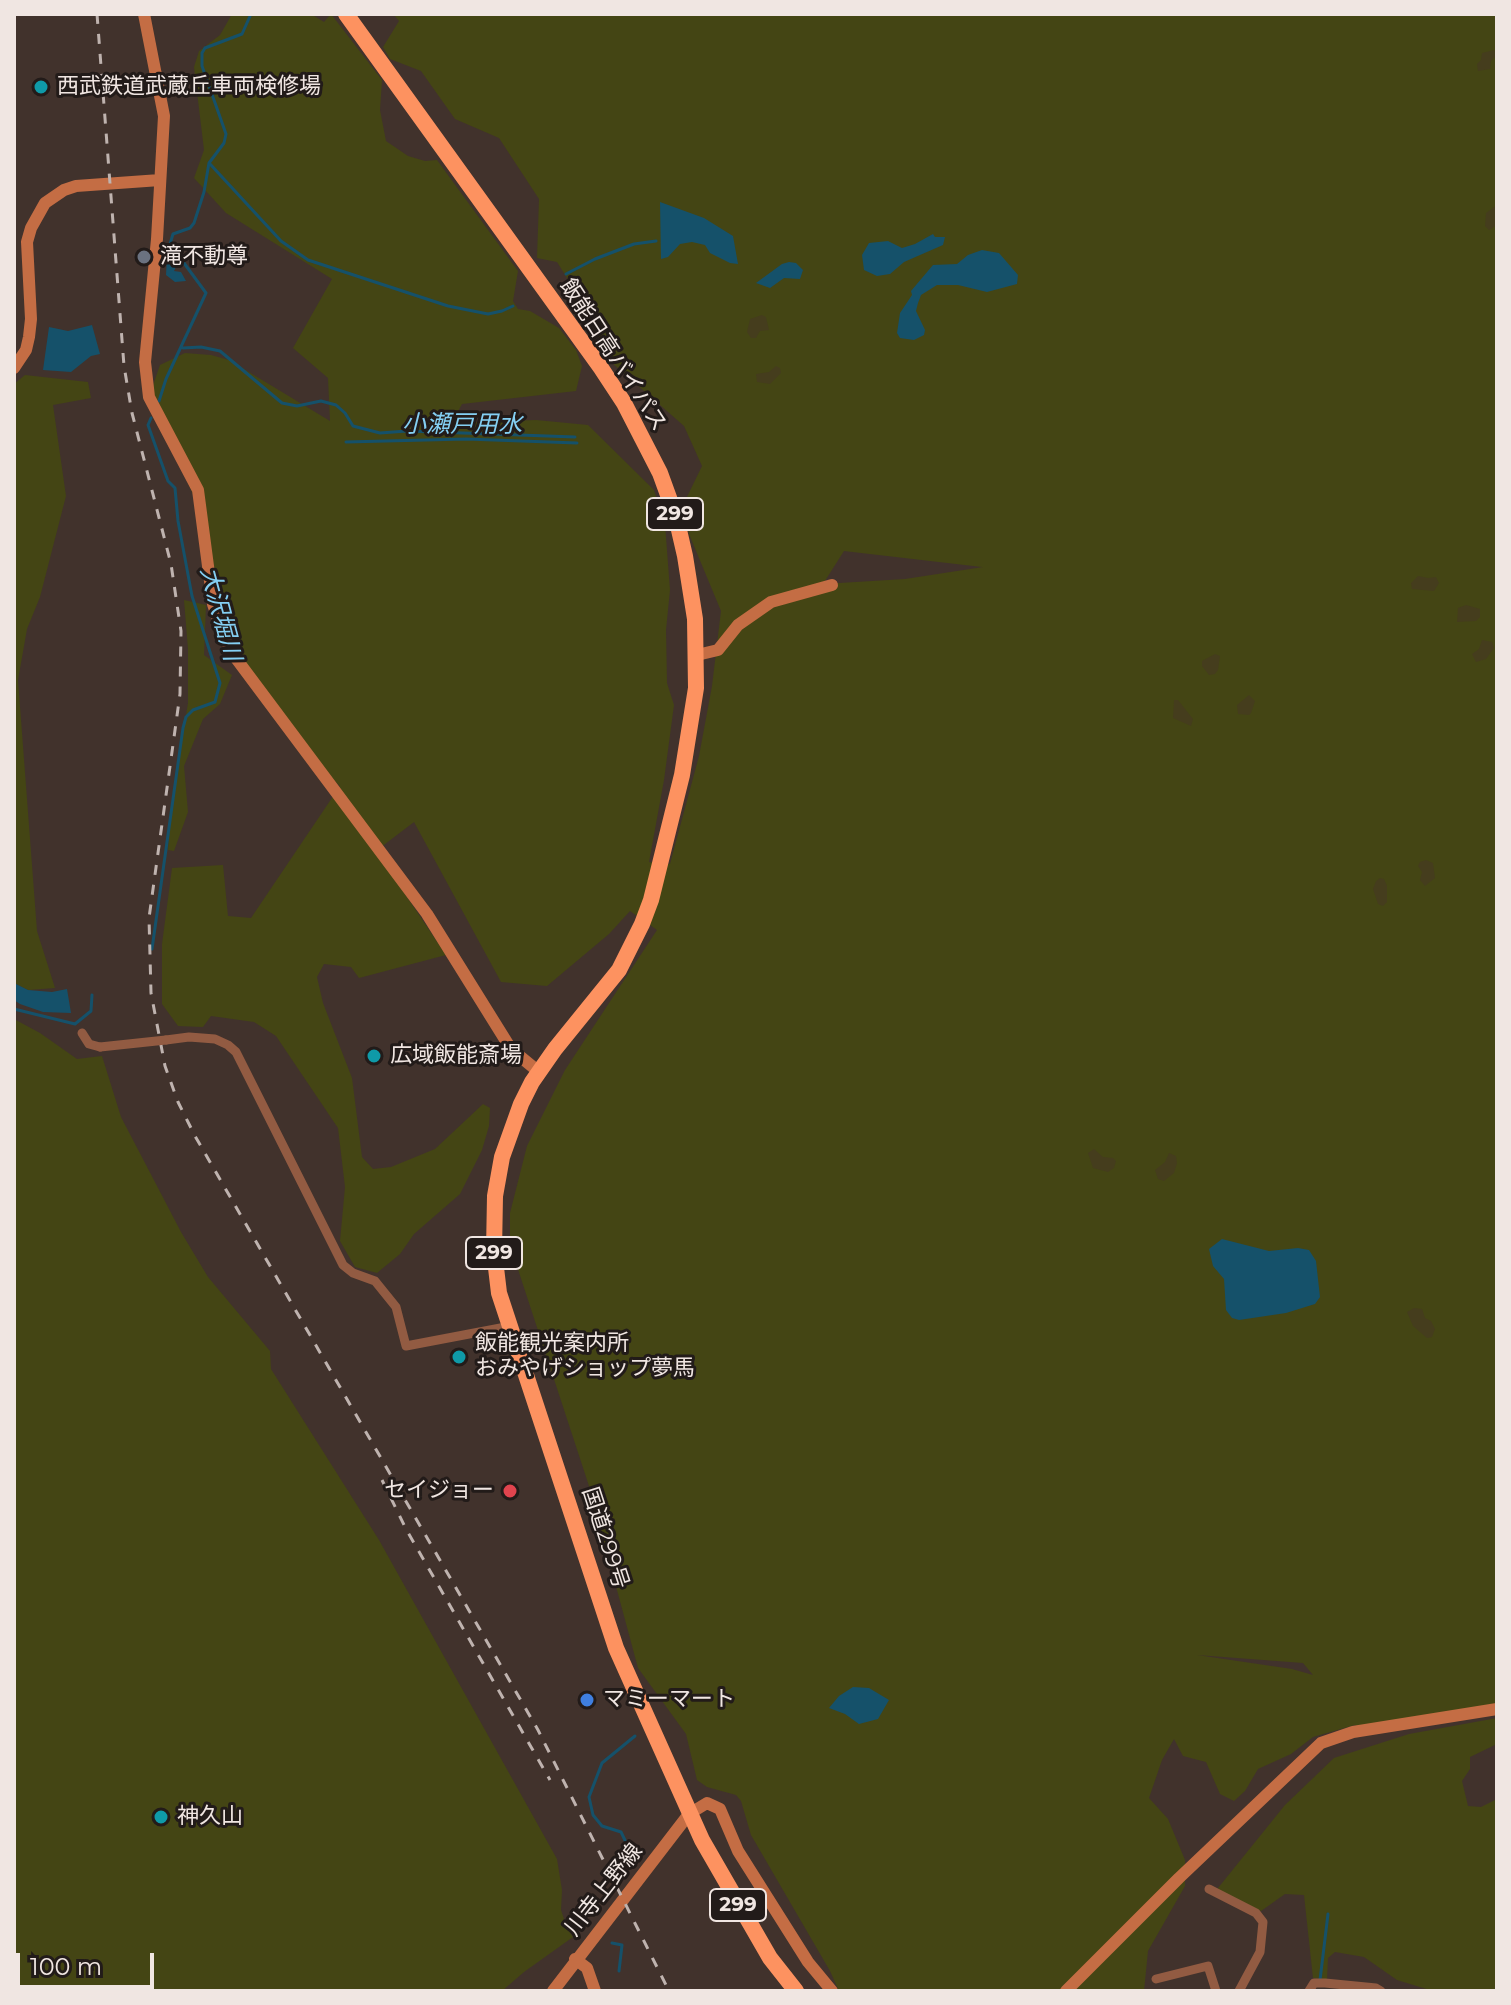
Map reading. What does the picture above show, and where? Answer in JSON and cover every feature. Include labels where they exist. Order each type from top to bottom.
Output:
[{"type":"highway","name":"飯能日高バイパス","points":[[346,14],[601,368],[640,432],[660,473],[676,517],[692,589],[697,655],[692,726],[658,874],[642,924],[619,970],[539,1072]]},
{"type":"highway","name":"国道299号","points":[[539,1072],[512,1127],[502,1157],[493,1221],[496,1274],[616,1648],[689,1814],[770,1958],[796,1991]]},
{"type":"street","points":[[144,14],[164,116],[157,239],[145,362],[149,397],[198,490],[213,604],[221,628],[232,653],[249,677],[427,914],[511,1049],[539,1072]]},
{"type":"street","points":[[14,368],[31,319],[27,242],[34,221],[45,203],[76,186],[160,180]]},
{"type":"street","points":[[697,655],[718,650],[738,625],[771,602],[832,585]]},
{"type":"street","points":[[82,1033],[89,1044],[100,1047],[189,1037],[215,1039],[236,1052],[343,1265],[353,1273],[375,1281],[396,1307],[406,1346],[511,1326]]},
{"type":"street","points":[[1066,1991],[1321,1743],[1353,1732],[1497,1709]]},
{"type":"street","points":[[689,1814],[707,1803],[720,1809],[738,1851],[808,1962],[832,1991]]},
{"type":"street","name":"川寺上野線","points":[[553,1991],[689,1814]]},
{"type":"street","points":[[1209,1889],[1256,1913],[1263,1922],[1260,1952],[1239,1991]]},
{"type":"street","points":[[575,1959],[587,1968],[595,1991]]},
{"type":"street","points":[[1156,1979],[1208,1966],[1216,1991]]},
{"type":"street","points":[[1309,1991],[1314,1983],[1381,1991]]},
{"type":"shaded area","points":[[232,14],[311,14],[324,22],[331,14],[382,80],[380,110],[386,141],[408,156],[425,161],[437,160],[518,271],[513,301],[518,309],[530,311],[559,328],[576,350],[582,366],[576,391],[462,404],[452,423],[536,420],[588,425],[654,490],[665,524],[670,590],[666,630],[667,683],[674,705],[649,862],[670,864],[699,756],[721,611],[689,534],[684,503],[702,466],[684,426],[611,362],[585,307],[557,262],[537,258],[539,199],[499,138],[455,119],[421,71],[390,59],[383,47],[399,21],[393,14],[1497,14],[1497,1711],[1362,1733],[1355,1725],[1313,1737],[1291,1754],[1258,1769],[1245,1791],[1234,1801],[1220,1794],[1206,1762],[1183,1756],[1174,1739],[1162,1760],[1149,1798],[1168,1819],[1185,1860],[1185,1886],[1148,1951],[1144,1991],[839,1991],[751,1835],[741,1801],[736,1795],[707,1787],[697,1780],[686,1734],[638,1668],[589,1486],[510,1245],[510,1213],[527,1146],[565,1070],[657,930],[630,911],[609,934],[547,986],[501,982],[414,822],[376,851],[446,955],[359,978],[351,967],[324,964],[317,977],[323,1003],[352,1078],[362,1157],[373,1169],[391,1167],[435,1149],[483,1104],[490,1108],[482,1150],[460,1194],[414,1234],[400,1254],[377,1273],[355,1267],[340,1241],[345,1187],[338,1128],[276,1036],[254,1022],[211,1016],[203,1027],[178,1026],[162,1004],[162,944],[172,868],[223,865],[228,916],[251,918],[340,786],[302,750],[221,629],[201,512],[149,397],[160,365],[185,353],[211,355],[229,360],[330,421],[328,378],[293,348],[332,279],[226,213],[194,178],[204,150],[194,67],[199,51],[220,35]],"holes":[[[844,551],[982,567],[983,567],[905,579],[823,584]],[[1197,1655],[1303,1663],[1313,1675],[1292,1669]]]},
{"type":"shaded area","points":[[25,375],[88,382],[91,398],[53,405],[66,496],[40,597],[27,629],[18,680],[37,931],[55,988],[28,990],[14,983],[14,384]]},
{"type":"shaded area","points":[[184,600],[206,605],[204,655],[232,675],[220,704],[203,719],[184,766],[188,812],[174,851],[168,850],[170,811],[188,703]]},
{"type":"shaded area","points":[[14,1019],[77,1059],[102,1056],[121,1117],[181,1232],[208,1277],[270,1351],[271,1369],[379,1540],[557,1859],[562,1890],[561,1910],[573,1937],[502,1991],[14,1991]]},
{"type":"shaded area","points":[[1497,1718],[1497,1744],[1470,1757],[1470,1769],[1462,1781],[1468,1806],[1481,1807],[1497,1799],[1497,1991],[1433,1991],[1397,1980],[1364,1957],[1335,1952],[1328,1958],[1327,1980],[1313,1978],[1304,1895],[1285,1894],[1261,1911],[1220,1893],[1218,1888],[1285,1805],[1334,1758],[1409,1734]]},
{"type":"sand","points":[[1494,50],[1497,55],[1491,61],[1490,69],[1478,71],[1477,64],[1482,53]]},
{"type":"sand","points":[[1497,205],[1497,225],[1489,230],[1485,226],[1486,213]]},
{"type":"sand","points":[[762,315],[766,317],[769,330],[760,331],[756,338],[751,338],[747,332],[750,319]]},
{"type":"sand","points":[[776,366],[781,373],[770,384],[757,382],[756,374],[769,372]]},
{"type":"sand","points":[[1418,576],[1436,577],[1439,583],[1434,591],[1412,589],[1411,583]]},
{"type":"sand","points":[[1466,605],[1480,609],[1480,617],[1476,621],[1457,622],[1458,608]]},
{"type":"sand","points":[[1482,640],[1492,642],[1494,648],[1486,659],[1476,662],[1472,654],[1479,649]]},
{"type":"sand","points":[[1215,654],[1220,656],[1218,670],[1209,675],[1202,661]]},
{"type":"sand","points":[[1249,695],[1255,701],[1251,713],[1238,714],[1237,705]]},
{"type":"sand","points":[[1174,700],[1178,700],[1193,719],[1191,726],[1173,718]]},
{"type":"sand","points":[[1426,860],[1433,863],[1435,878],[1425,886],[1420,880],[1422,872],[1418,866]]},
{"type":"sand","points":[[1380,878],[1387,886],[1387,902],[1383,906],[1378,904],[1373,889]]},
{"type":"sand","points":[[1094,1149],[1103,1157],[1113,1158],[1116,1161],[1114,1168],[1108,1172],[1093,1168],[1088,1153]]},
{"type":"sand","points":[[1169,1153],[1176,1156],[1177,1163],[1174,1173],[1164,1181],[1158,1179],[1155,1170],[1165,1162]]},
{"type":"sand","points":[[1414,1308],[1422,1309],[1425,1318],[1431,1321],[1435,1329],[1432,1337],[1427,1338],[1413,1326],[1407,1312]]},
{"type":"water","points":[[660,202],[704,218],[733,236],[738,264],[710,253],[705,245],[692,242],[680,244],[668,257],[661,259]]},
{"type":"water","points":[[933,234],[935,237],[945,237],[943,245],[904,262],[890,274],[877,276],[864,270],[862,255],[869,243],[888,241],[902,248]]},
{"type":"water","points":[[982,250],[999,253],[1018,275],[1017,284],[987,292],[958,285],[937,285],[921,295],[918,303],[916,311],[925,330],[924,335],[914,340],[900,338],[897,333],[900,313],[912,295],[911,291],[933,265],[957,264],[968,255]]},
{"type":"water","points":[[167,256],[177,265],[174,271],[181,272],[186,281],[175,282],[166,275]]},
{"type":"water","points":[[796,263],[803,270],[800,279],[784,278],[770,288],[756,283],[782,264]]},
{"type":"water","points":[[92,325],[100,354],[91,356],[71,372],[43,370],[49,327],[68,331]]},
{"type":"water","points":[[14,983],[28,990],[52,992],[67,989],[71,1013],[43,1012],[20,1004],[14,1000]]},
{"type":"water","points":[[1222,1239],[1269,1251],[1309,1250],[1316,1261],[1320,1297],[1315,1304],[1286,1313],[1239,1320],[1232,1318],[1226,1310],[1224,1279],[1213,1266],[1209,1249]]},
{"type":"water","points":[[853,1687],[869,1688],[889,1700],[878,1719],[859,1724],[829,1708],[839,1696]]},
{"type":"waterway","name":"大沢堀川","points":[[159,401],[206,293],[170,244],[173,234],[190,228],[194,223],[209,163],[224,143],[226,134],[202,66],[202,53],[205,48],[242,34],[251,14]]},
{"type":"waterway","points":[[210,164],[281,241],[308,260],[448,306],[488,314],[513,306]]},
{"type":"waterway","points":[[566,274],[634,244],[656,241]]},
{"type":"waterway","points":[[183,348],[201,347],[220,351],[282,403],[297,406],[321,401],[336,405],[353,426],[380,433],[407,431],[575,437]]},
{"type":"waterway","name":"大沢堀川","points":[[151,418],[148,425],[168,481],[175,488],[192,596],[220,683],[215,702],[193,710],[186,717],[183,728],[152,949]]},
{"type":"waterway","name":"小瀬戸用水","points":[[346,442],[466,439],[577,443]]},
{"type":"waterway","name":"大沢堀川","points":[[14,1009],[75,1024],[91,1011],[92,995]]},
{"type":"waterway","points":[[634,1859],[621,1832],[602,1826],[593,1815],[589,1797],[602,1763],[635,1736]]},
{"type":"waterway","points":[[1320,1980],[1328,1914]]},
{"type":"waterway","points":[[612,1943],[622,1945],[619,1971]]},
{"type":"railway","points":[[97,14],[124,366],[132,413],[171,564],[181,631],[180,694],[149,918],[151,993],[165,1066],[195,1136],[538,1730],[669,1991]]},
{"type":"railway","points":[[382,1480],[406,1529],[550,1780]]},
{"type":"place","name":"西武鉄道武蔵丘車両検修場","points":[[41,87]]},
{"type":"place","name":"滝不動尊","points":[[144,257]]},
{"type":"place","name":"広域飯能斎場","points":[[374,1056]]},
{"type":"place","name":"飯能観光案内所 おみやげショップ夢馬","points":[[459,1357]]},
{"type":"place","name":"セイジョー","points":[[510,1491]]},
{"type":"place","name":"マミーマート","points":[[587,1700]]},
{"type":"place","name":"神久山","points":[[161,1817]]}]
